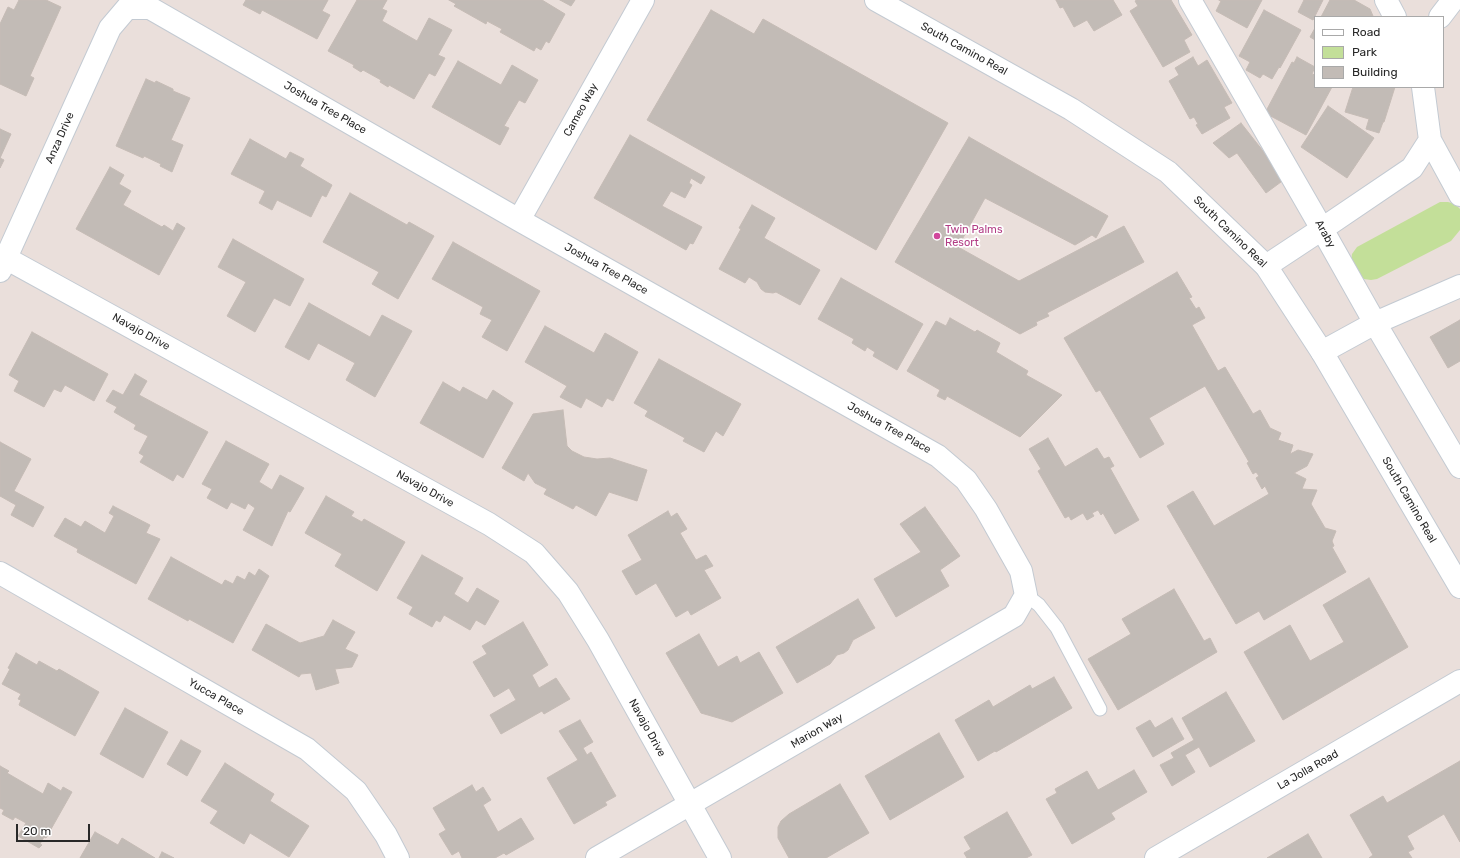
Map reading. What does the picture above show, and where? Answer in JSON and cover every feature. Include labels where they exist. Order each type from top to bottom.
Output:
[{"type":"street","name":"Cameo Way","points":[[519,220],[643,0]]},
{"type":"street","name":"South Camino Real","points":[[876,0],[1071,109],[1168,172],[1266,266],[1322,352],[1460,587]]},
{"type":"street","name":"Araby","points":[[1190,0],[1322,229],[1374,323],[1460,467]]},
{"type":"street","points":[[1386,0],[1394,16]]},
{"type":"street","points":[[1441,16],[1454,0]]},
{"type":"street","name":"Joshua Tree Place","points":[[126,8],[150,8],[519,220],[938,456],[966,480],[986,508],[1021,571],[1026,595]]},
{"type":"street","name":"Anza Drive","points":[[2,261],[110,28],[126,8]]},
{"type":"street","points":[[1423,88],[1430,140],[1460,194]]},
{"type":"street","points":[[1266,266],[1412,168],[1430,140]]},
{"type":"street","name":"Navajo Drive","points":[[2,261],[489,524],[534,553],[568,592],[720,858]]},
{"type":"street","points":[[1322,352],[1374,323],[1460,286]]},
{"type":"street","name":"Yucca Place","points":[[0,573],[307,749],[356,790],[386,835],[398,858]]},
{"type":"street","name":"Marion Way","points":[[597,858],[1014,616],[1026,595]]},
{"type":"street","name":"La Jolla Road","points":[[1156,858],[1186,851],[1460,681]]},
{"type":"lane","points":[[1026,595],[1039,605],[1057,628],[1100,709]]},
{"type":"green space","points":[[1440,202],[1455,204],[1460,209],[1460,230],[1451,241],[1377,279],[1364,279],[1357,274],[1351,262],[1352,254],[1357,247]]},
{"type":"building","points":[[19,0],[46,0],[61,7],[30,76],[34,78],[26,96],[0,84],[0,24],[8,7],[14,10]]},
{"type":"building","points":[[246,0],[328,0],[322,11],[330,15],[317,39],[262,10],[260,14],[243,5]]},
{"type":"building","points":[[357,0],[387,0],[382,9],[387,11],[382,21],[417,41],[429,18],[452,30],[438,55],[445,58],[435,76],[429,73],[414,99],[389,85],[388,87],[380,82],[381,80],[363,70],[361,72],[353,67],[354,65],[328,51]]},
{"type":"building","points":[[449,0],[542,0],[565,14],[549,43],[546,41],[541,50],[536,47],[534,51],[500,32],[502,29],[487,21],[486,24],[454,6],[456,4]]},
{"type":"building","points":[[560,0],[575,0],[571,6]]},
{"type":"building","points":[[1056,0],[1113,0],[1122,15],[1094,31],[1087,20],[1074,27],[1063,7],[1060,8]]},
{"type":"building","points":[[1171,0],[1192,35],[1184,40],[1190,52],[1163,67],[1130,11],[1138,6],[1135,1]]},
{"type":"building","points":[[1219,0],[1262,0],[1247,28],[1216,11],[1221,1]]},
{"type":"building","points":[[1304,0],[1323,0],[1313,20],[1298,12]]},
{"type":"building","points":[[1330,0],[1354,0],[1370,9],[1373,16],[1322,16]]},
{"type":"building","points":[[711,10],[754,34],[763,19],[948,123],[876,250],[647,120]]},
{"type":"building","points":[[1264,10],[1301,30],[1280,68],[1279,67],[1272,79],[1263,74],[1260,78],[1246,70],[1250,62],[1239,56]]},
{"type":"building","points":[[1314,30],[1314,39],[1310,37]]},
{"type":"building","points":[[1193,57],[1198,66],[1207,60],[1232,103],[1224,107],[1230,118],[1202,134],[1196,125],[1198,124],[1194,117],[1190,119],[1169,81],[1179,75],[1175,68]]},
{"type":"building","points":[[1297,57],[1314,66],[1312,74],[1314,75],[1314,88],[1331,88],[1306,135],[1265,113],[1292,62],[1294,63]]},
{"type":"building","points":[[458,61],[501,85],[512,65],[538,80],[525,103],[519,100],[504,126],[509,128],[500,145],[432,107]]},
{"type":"building","points":[[146,79],[155,83],[156,81],[173,89],[173,91],[190,98],[171,140],[183,145],[172,172],[160,166],[161,164],[144,156],[143,158],[116,146]]},
{"type":"building","points":[[1353,88],[1395,88],[1379,133],[1366,129],[1369,119],[1345,112]]},
{"type":"building","points":[[1328,106],[1374,138],[1347,178],[1301,147]]},
{"type":"building","points":[[1241,123],[1285,179],[1266,193],[1237,153],[1229,158],[1213,143]]},
{"type":"building","points":[[0,129],[11,134],[0,158]]},
{"type":"building","points":[[630,135],[705,177],[701,184],[691,178],[689,183],[692,185],[685,198],[671,191],[662,206],[702,227],[693,244],[690,243],[686,250],[594,198]]},
{"type":"building","name":"Twin Palms Resort","points":[[969,137],[1108,216],[1096,238],[1092,235],[1075,245],[985,198],[958,247],[1019,281],[1124,226],[1144,262],[1047,313],[1049,316],[1036,322],[1037,325],[1020,334],[895,262]]},
{"type":"building","points":[[250,139],[286,159],[290,152],[304,159],[300,166],[332,185],[326,197],[322,195],[311,217],[277,200],[272,210],[259,203],[265,191],[231,174]]},
{"type":"building","points":[[0,158],[4,160],[0,168]]},
{"type":"building","points":[[110,167],[124,175],[119,184],[131,191],[123,205],[162,227],[164,225],[173,231],[177,223],[185,228],[159,275],[76,229]]},
{"type":"building","points":[[350,193],[407,225],[409,222],[434,236],[398,299],[372,284],[379,272],[323,242]]},
{"type":"building","points":[[752,205],[775,218],[764,238],[820,270],[800,305],[776,292],[765,292],[761,289],[757,282],[749,277],[745,283],[719,269],[741,229],[739,228]]},
{"type":"building","points":[[233,239],[304,279],[290,306],[274,298],[255,332],[227,316],[246,282],[218,267]]},
{"type":"building","points":[[453,242],[540,291],[507,351],[482,337],[492,320],[480,314],[483,307],[432,279]]},
{"type":"building","points":[[1177,272],[1192,297],[1189,298],[1196,309],[1199,307],[1205,318],[1192,325],[1218,371],[1225,367],[1253,414],[1260,410],[1270,428],[1281,433],[1278,440],[1293,445],[1290,454],[1298,450],[1313,454],[1307,466],[1294,473],[1306,479],[1302,489],[1317,490],[1311,504],[1325,528],[1336,531],[1332,541],[1334,546],[1332,547],[1346,572],[1264,620],[1259,611],[1236,624],[1167,506],[1193,491],[1214,526],[1269,494],[1265,486],[1262,489],[1256,478],[1259,476],[1256,472],[1253,474],[1247,463],[1249,462],[1205,386],[1149,418],[1164,444],[1140,458],[1100,390],[1096,392],[1064,338]]},
{"type":"building","points":[[841,278],[923,324],[897,370],[873,356],[875,352],[867,347],[865,351],[852,343],[854,339],[818,319]]},
{"type":"building","points":[[309,303],[370,337],[382,315],[412,331],[375,397],[346,380],[355,363],[318,343],[309,360],[285,347]]},
{"type":"building","points":[[950,318],[975,332],[977,330],[1000,343],[996,352],[1028,371],[1026,375],[1062,395],[1020,437],[947,396],[945,400],[937,396],[940,390],[907,371],[936,321],[946,326]]},
{"type":"building","points":[[1460,320],[1460,361],[1448,368],[1430,337]]},
{"type":"building","points":[[545,326],[594,353],[605,333],[638,352],[613,401],[607,398],[602,407],[586,398],[581,408],[560,397],[567,386],[525,362]]},
{"type":"building","points":[[32,332],[108,374],[94,401],[65,385],[61,392],[54,389],[44,407],[14,391],[19,381],[9,375]]},
{"type":"building","points":[[659,359],[741,404],[723,436],[716,431],[704,452],[683,441],[685,438],[645,416],[648,411],[634,403]]},
{"type":"building","points":[[135,374],[147,381],[139,395],[208,432],[183,478],[177,474],[173,481],[140,462],[144,456],[139,453],[148,436],[134,429],[136,425],[114,412],[117,407],[106,401],[113,390],[123,395]]},
{"type":"building","points":[[443,382],[460,392],[463,387],[487,400],[493,390],[513,403],[483,458],[420,423]]},
{"type":"building","points":[[563,410],[567,446],[572,451],[584,457],[597,459],[610,458],[647,470],[637,501],[609,492],[596,516],[576,505],[573,509],[544,494],[547,489],[535,483],[528,473],[524,481],[502,468],[533,414]]},
{"type":"building","points":[[1048,438],[1065,467],[1097,448],[1104,459],[1109,457],[1114,466],[1110,468],[1139,520],[1115,534],[1103,513],[1101,515],[1098,510],[1092,513],[1094,516],[1087,520],[1083,513],[1071,520],[1069,516],[1065,518],[1038,471],[1041,469],[1029,449]]},
{"type":"building","points":[[226,441],[269,464],[259,482],[272,490],[280,475],[304,488],[290,512],[288,511],[272,546],[243,530],[255,508],[248,503],[245,509],[231,502],[227,509],[207,498],[212,489],[202,484]]},
{"type":"building","points":[[0,442],[31,459],[14,491],[44,507],[33,527],[11,515],[16,505],[0,496]]},
{"type":"building","points":[[326,496],[354,512],[351,516],[362,522],[364,519],[405,542],[377,591],[335,566],[342,554],[305,533]]},
{"type":"building","points":[[113,506],[150,525],[146,533],[160,539],[136,584],[77,552],[78,549],[54,536],[65,518],[81,527],[85,521],[105,533],[114,516],[109,513]]},
{"type":"building","points":[[925,507],[960,556],[940,570],[949,586],[896,617],[874,579],[921,552],[900,524]]},
{"type":"building","points":[[668,511],[671,517],[677,513],[687,529],[680,533],[696,560],[706,555],[713,566],[704,570],[721,598],[691,615],[688,610],[676,617],[656,583],[636,595],[622,571],[642,560],[628,535]]},
{"type":"building","points":[[422,555],[463,578],[454,594],[468,603],[477,588],[499,601],[485,625],[476,620],[470,630],[444,615],[440,622],[436,620],[432,627],[409,614],[413,607],[397,598]]},
{"type":"building","points":[[171,557],[222,585],[225,580],[233,584],[237,576],[245,580],[249,572],[255,576],[259,569],[269,576],[233,643],[148,599]]},
{"type":"building","points":[[1369,578],[1408,647],[1283,720],[1244,652],[1290,625],[1310,661],[1344,642],[1323,605]]},
{"type":"building","points":[[1174,589],[1204,641],[1210,638],[1217,652],[1118,710],[1088,659],[1131,634],[1122,619]]},
{"type":"building","points":[[858,599],[875,628],[853,640],[848,650],[837,655],[830,664],[797,683],[776,647]]},
{"type":"building","points":[[333,620],[355,632],[345,649],[358,655],[352,667],[335,669],[339,683],[316,690],[311,673],[301,674],[299,677],[252,650],[266,624],[300,643],[324,636]]},
{"type":"building","points":[[523,622],[548,665],[532,675],[539,688],[556,678],[570,699],[544,714],[542,711],[501,734],[490,715],[516,700],[509,688],[494,697],[473,662],[487,654],[482,646]]},
{"type":"building","points":[[699,634],[718,667],[737,656],[740,663],[759,652],[783,693],[732,722],[701,713],[666,653]]},
{"type":"building","points":[[16,653],[37,665],[39,661],[57,671],[59,669],[99,692],[75,736],[19,705],[21,700],[18,699],[21,694],[2,684]]},
{"type":"building","points":[[1054,677],[1072,708],[978,761],[955,720],[989,700],[993,707],[1030,685],[1032,689]]},
{"type":"building","points":[[1226,692],[1255,741],[1210,767],[1199,747],[1185,755],[1195,772],[1172,786],[1160,765],[1174,758],[1171,753],[1194,740],[1182,718]]},
{"type":"building","points":[[125,708],[168,732],[143,778],[100,754]]},
{"type":"building","points":[[1172,718],[1184,739],[1153,757],[1136,728],[1150,720],[1155,728]]},
{"type":"building","points":[[580,720],[593,742],[583,748],[587,755],[591,752],[616,796],[605,802],[607,805],[574,824],[547,778],[578,760],[559,731]]},
{"type":"building","points":[[939,733],[964,777],[890,820],[865,776]]},
{"type":"building","points":[[181,740],[201,751],[187,776],[167,764]]},
{"type":"building","points":[[1460,761],[1460,842],[1444,814],[1407,836],[1414,849],[1408,852],[1412,858],[1369,858],[1373,855],[1350,815],[1383,796],[1387,803]]},
{"type":"building","points":[[225,763],[274,794],[270,801],[309,826],[289,857],[250,833],[244,844],[210,823],[218,811],[201,801]]},
{"type":"building","points":[[0,766],[9,771],[7,773],[43,794],[48,783],[61,791],[63,787],[72,792],[46,838],[44,837],[40,844],[42,845],[39,848],[18,836],[26,823],[15,817],[13,820],[2,814],[4,810],[0,808]]},
{"type":"building","points":[[1134,770],[1147,792],[1111,813],[1115,819],[1072,844],[1046,799],[1057,793],[1055,789],[1087,771],[1098,790]]},
{"type":"building","points":[[840,784],[869,833],[826,858],[789,858],[778,838],[778,827],[781,821],[789,814]]},
{"type":"building","points":[[472,785],[476,792],[483,787],[491,800],[483,805],[498,832],[521,818],[534,839],[506,855],[504,853],[495,858],[462,858],[459,851],[452,855],[439,834],[446,830],[433,808]]},
{"type":"building","points":[[1007,812],[1032,855],[1026,858],[967,858],[964,853],[971,849],[964,837]]},
{"type":"building","points":[[95,832],[118,845],[122,838],[155,858],[80,858]]},
{"type":"building","points":[[1308,834],[1322,858],[1267,858]]},
{"type":"building","points":[[162,852],[174,858],[159,858]]},
{"type":"place","name":"Twin Palms Resort","points":[[937,236]]}]
